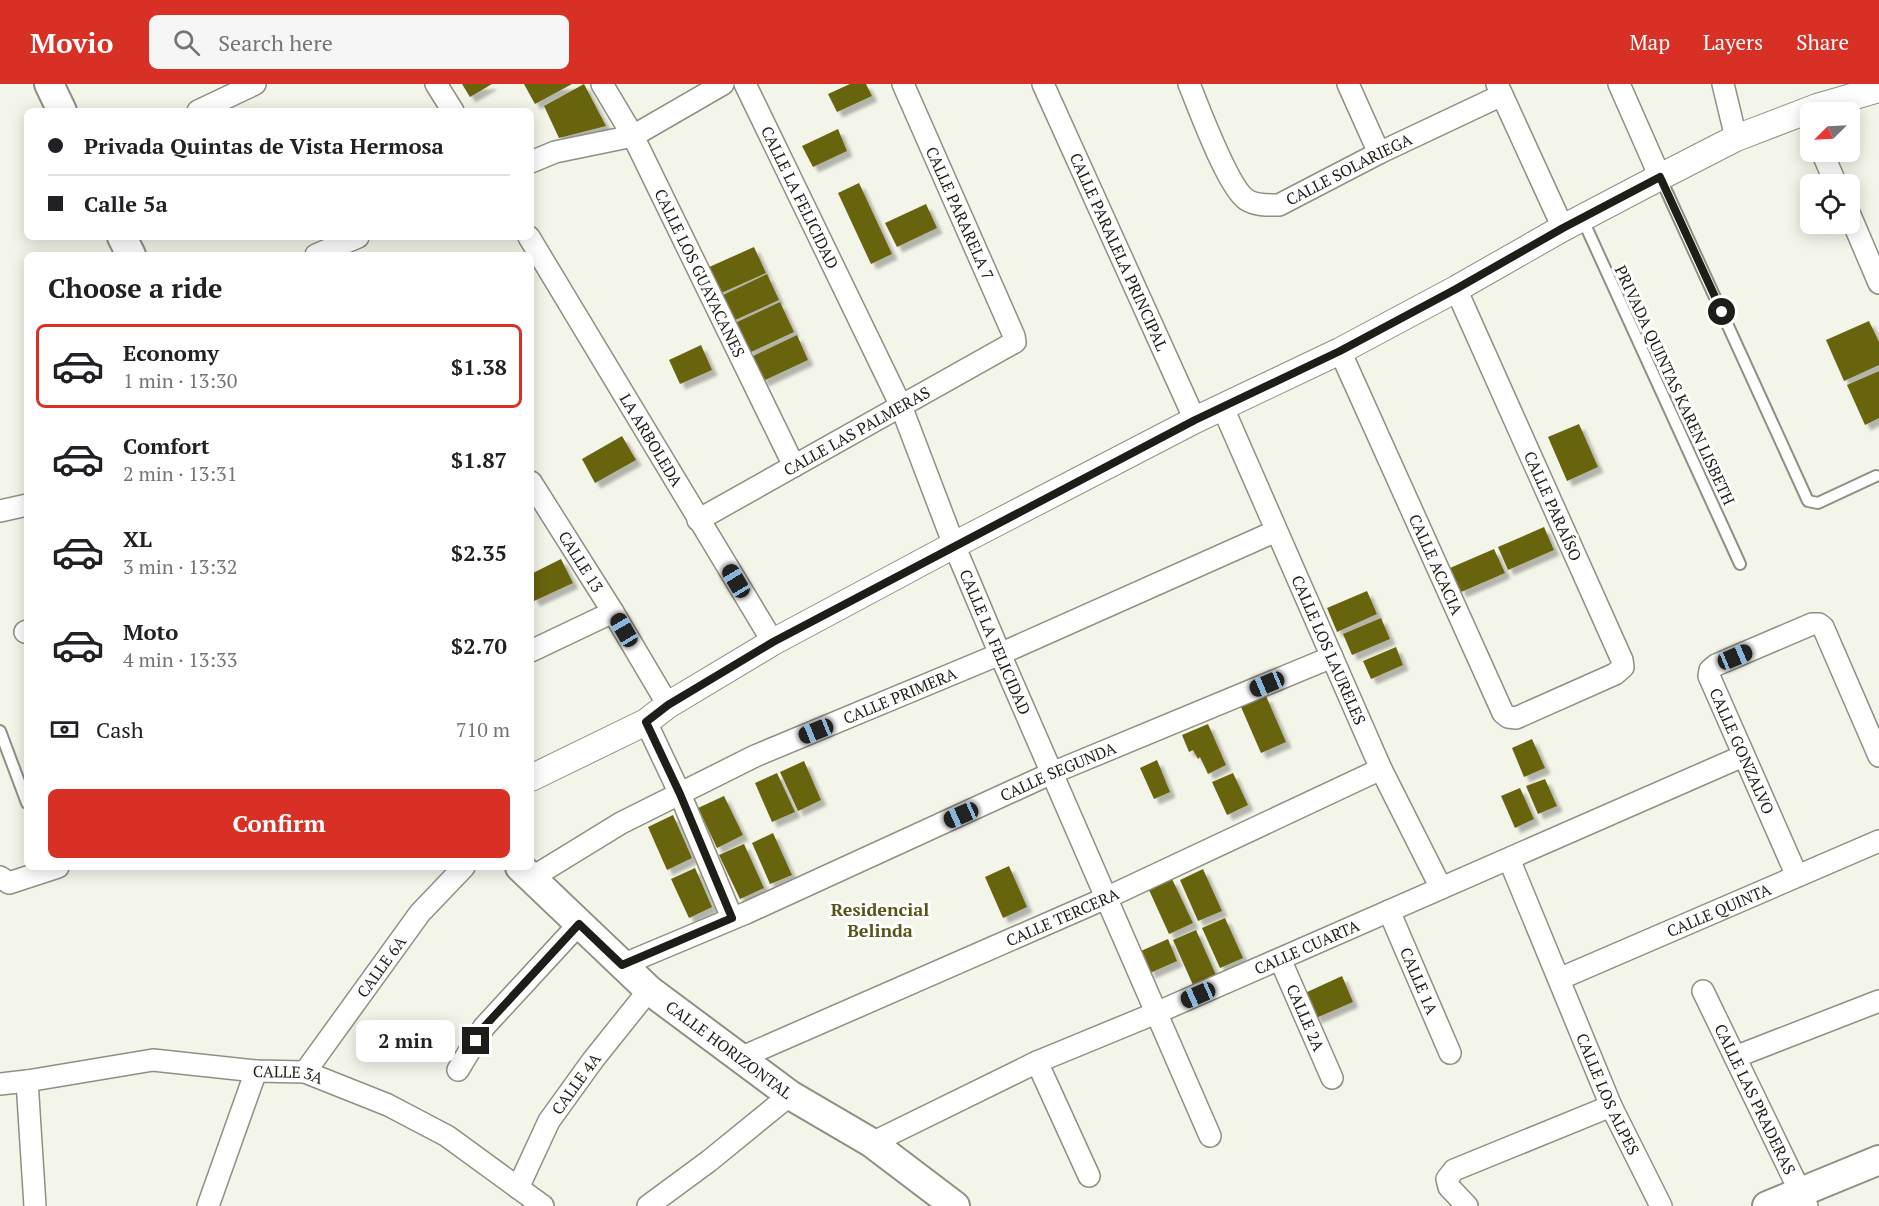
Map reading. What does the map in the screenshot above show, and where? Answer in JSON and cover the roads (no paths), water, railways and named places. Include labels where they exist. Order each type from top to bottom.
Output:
[{"type":"main road","points":[[49,84],[61,108]]},
{"type":"main road","name":"CALLE HORIZONTAL","points":[[527,872],[649,990],[790,1095],[872,1143],[955,1206]]},
{"type":"main road","points":[[1767,1206],[1803,1199],[1879,1160]]},
{"type":"street","points":[[204,108],[255,84]]},
{"type":"street","points":[[436,84],[451,108]]},
{"type":"street","name":"CALLE LOS GUAYACANES","points":[[602,84],[633,136],[794,466]]},
{"type":"street","points":[[534,161],[555,152],[633,136],[723,84]]},
{"type":"street","name":"CALLE LA FELICIDAD","points":[[745,84],[901,406],[954,545],[1000,654],[1210,1136]]},
{"type":"street","name":"CALLE PARARELA 7","points":[[903,84],[1010,325],[1015,342]]},
{"type":"street","name":"CALLE PARALELA PRINCIPAL","points":[[1043,84],[1195,420]]},
{"type":"street","name":"CALLE SOLARIEGA","points":[[1189,84],[1236,189],[1248,200],[1262,205],[1279,205],[1499,90]]},
{"type":"street","points":[[1348,84],[1379,153]]},
{"type":"street","points":[[1618,84],[1660,177]]},
{"type":"street","points":[[1723,84],[1736,138]]},
{"type":"street","points":[[1834,102],[1879,89]]},
{"type":"street","points":[[1499,90],[1573,223]]},
{"type":"street","points":[[534,777],[646,722],[668,705],[773,642],[954,545],[1195,420],[1340,351],[1660,177],[1736,138],[1800,121]]},
{"type":"street","points":[[1858,234],[1879,283]]},
{"type":"street","points":[[323,252],[351,240]]},
{"type":"street","name":"LA ARBOLEDA","points":[[531,240],[773,642]]},
{"type":"street","name":"CALLE PARAÍSO","points":[[1456,289],[1622,660],[1623,667],[1615,674],[1569,694]]},
{"type":"street","name":"CALLE LAS PALMERAS","points":[[698,520],[1015,342]]},
{"type":"street","name":"CALLE ACACIA","points":[[1340,351],[1503,712],[1508,717],[1516,718],[1569,694]]},
{"type":"street","name":"CALLE LOS LAURELES","points":[[1223,408],[1381,769],[1441,888]]},
{"type":"street","name":"CALLE 13","points":[[534,487],[668,705]]},
{"type":"street","points":[[0,511],[24,506]]},
{"type":"street","name":"CALLE PRIMERA","points":[[534,868],[755,756],[1000,654],[1276,531]]},
{"type":"street","points":[[534,650],[613,612]]},
{"type":"street","name":"CALLE GONZALVO","points":[[1797,876],[1709,676],[1710,670],[1716,665],[1812,624],[1819,624],[1823,627],[1879,756]]},
{"type":"street","name":"CALLE SEGUNDA","points":[[622,965],[732,918],[1052,773],[1332,657]]},
{"type":"street","points":[[646,722],[680,794],[732,918]]},
{"type":"street","name":"CALLE CUARTA","points":[[872,1143],[1037,1062],[1156,1013],[1743,756]]},
{"type":"street","name":"CALLE TERCERA","points":[[740,1058],[1106,898],[1381,769]]},
{"type":"street","name":"CALLE QUINTA","points":[[1559,979],[1879,841]]},
{"type":"street","name":"CALLE LOS ALPES","points":[[1509,859],[1611,1106],[1661,1206]]},
{"type":"street","points":[[0,877],[9,882],[48,870]]},
{"type":"street","name":"CALLE 6A","points":[[305,1071],[420,913],[461,870]]},
{"type":"street","name":"CALLE 1A","points":[[1389,911],[1450,1053]]},
{"type":"street","points":[[458,1070],[484,1027],[579,924]]},
{"type":"street","name":"CALLE 2A","points":[[1280,959],[1332,1078]]},
{"type":"street","name":"CALLE 4A","points":[[518,1188],[549,1121],[593,1060],[649,990]]},
{"type":"street","name":"CALLE LAS PRADERAS","points":[[1703,991],[1803,1199]]},
{"type":"street","points":[[1735,1057],[1879,1000]]},
{"type":"street","name":"CALLE 3A","points":[[0,1084],[153,1060],[256,1071],[305,1071],[388,1105],[447,1136],[543,1206]]},
{"type":"street","points":[[1037,1062],[1089,1176]]},
{"type":"street","points":[[208,1206],[256,1071]]},
{"type":"street","points":[[27,1081],[36,1206]]},
{"type":"street","points":[[648,1206],[709,1161],[790,1095]]},
{"type":"street","points":[[1467,1206],[1449,1187],[1447,1179],[1454,1170],[1611,1106]]},
{"type":"lane","points":[[1660,177],[1808,501],[1818,503],[1876,476]]},
{"type":"lane","name":"PRIVADA QUINTAS KAREN LISBETH","points":[[1573,223],[1740,564]]},
{"type":"lane","points":[[0,731],[24,795]]},
{"type":"district","name":"Residencial Belinda","points":[[880,920]]}]
